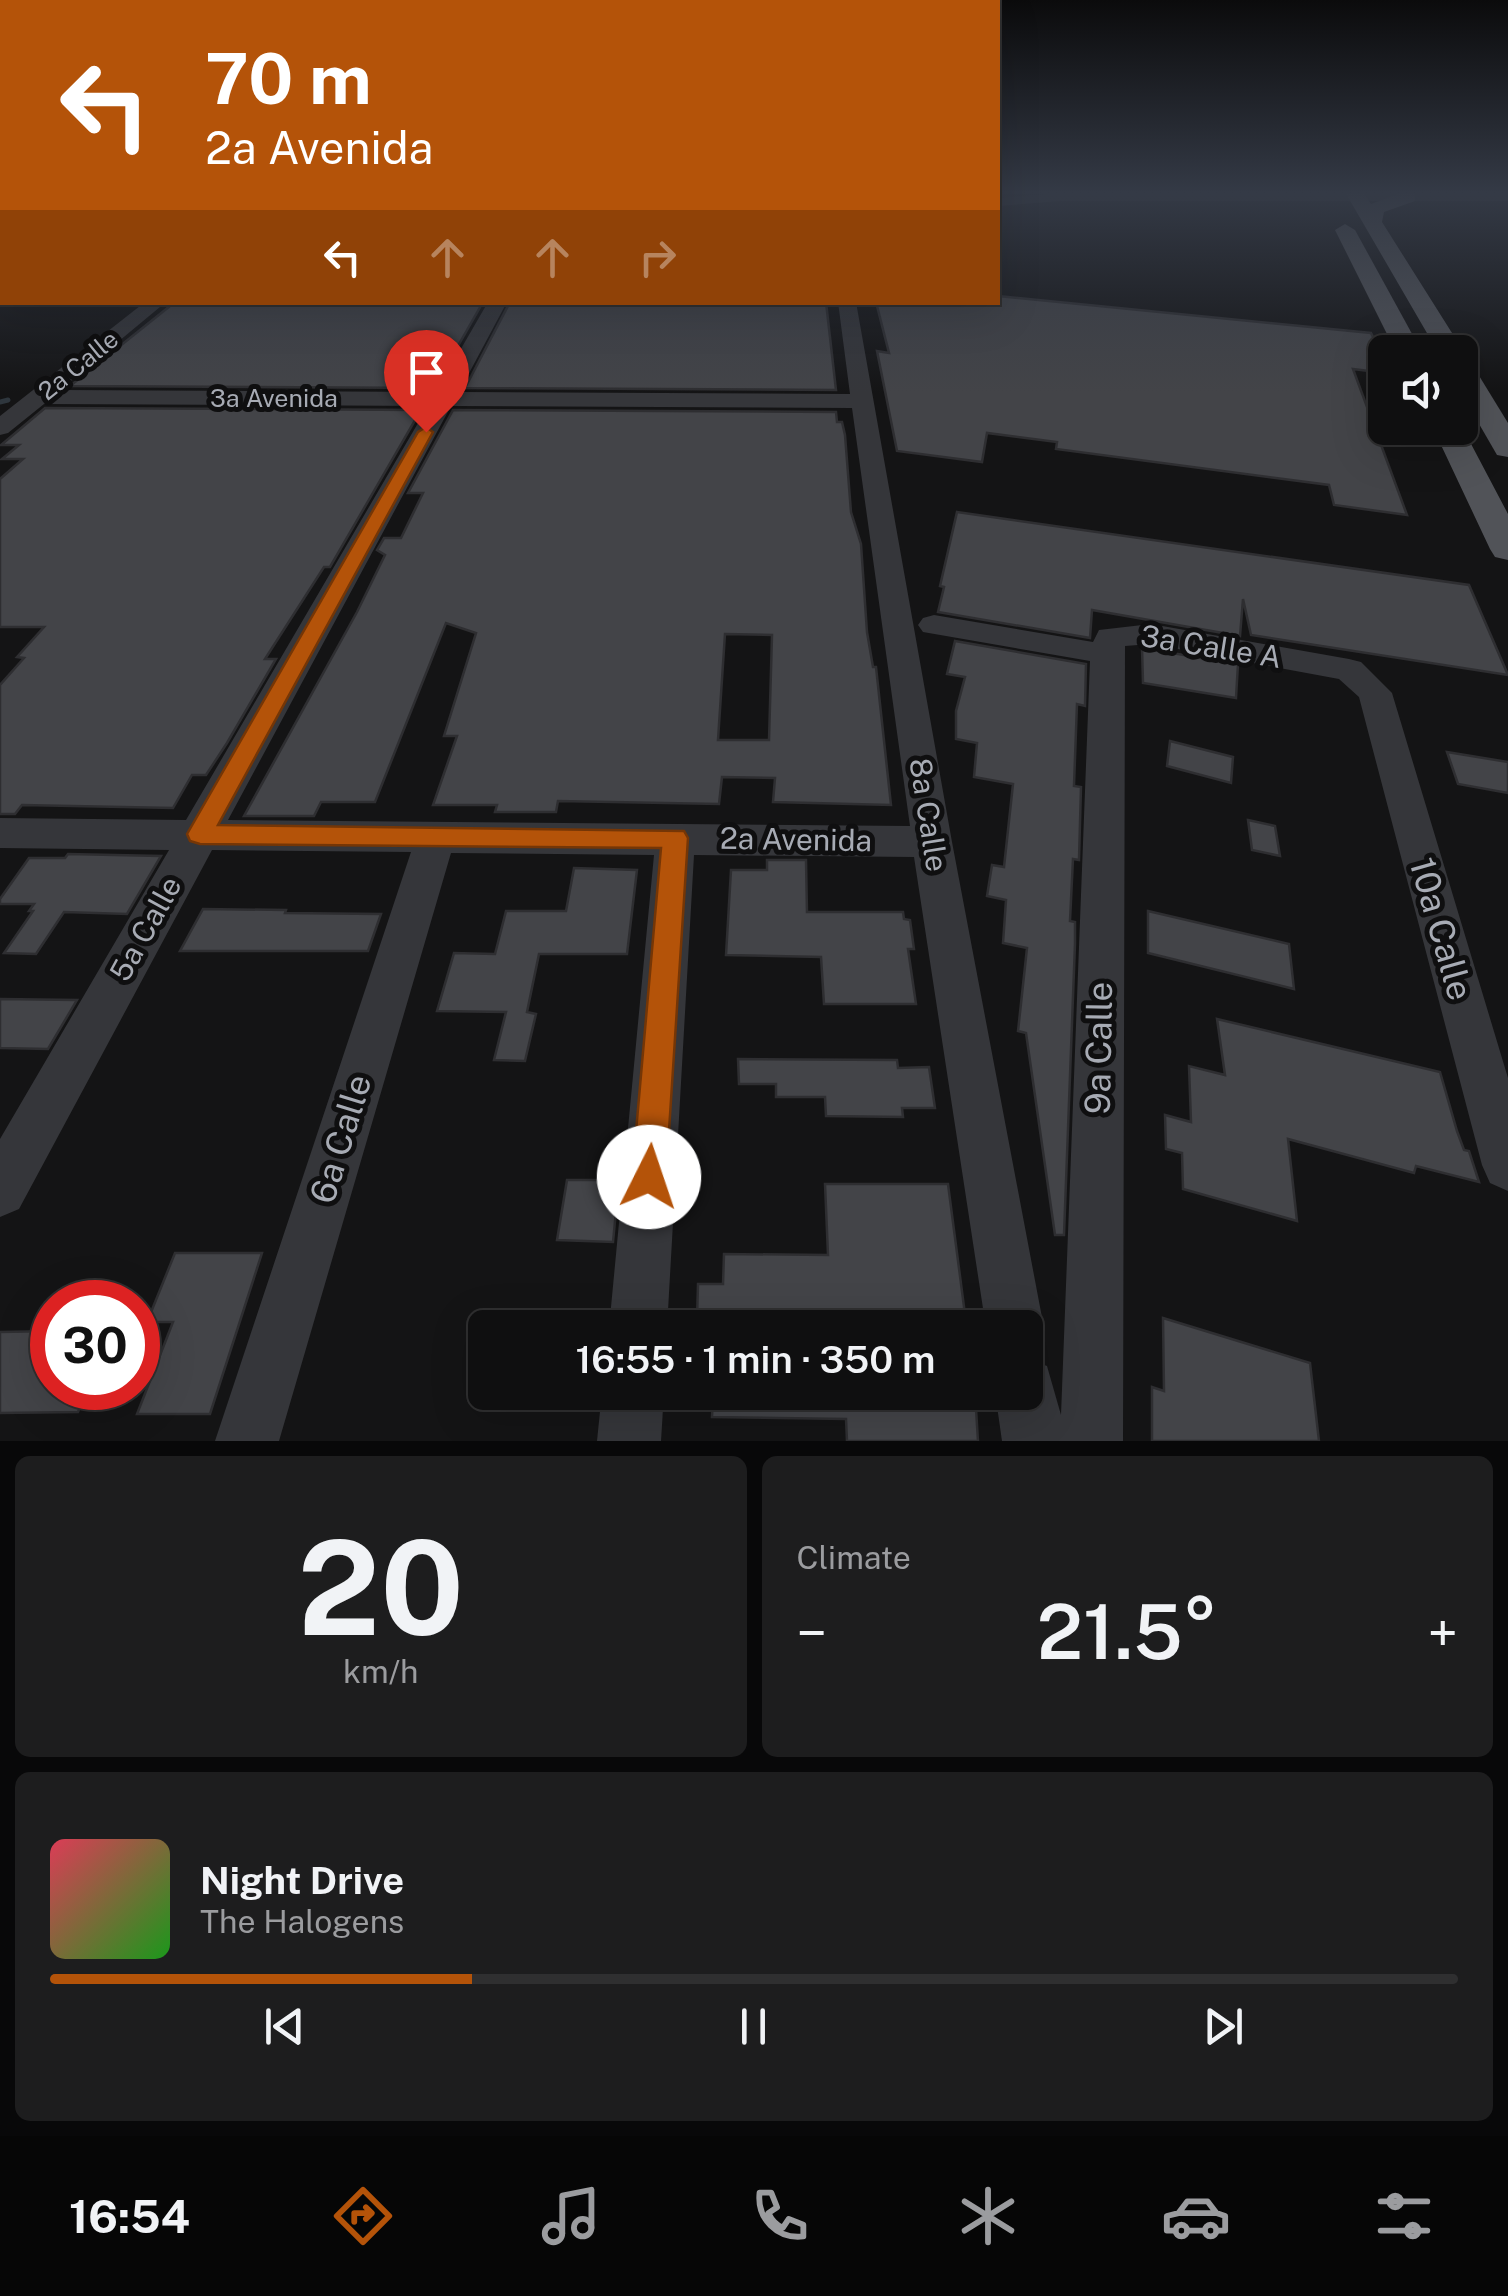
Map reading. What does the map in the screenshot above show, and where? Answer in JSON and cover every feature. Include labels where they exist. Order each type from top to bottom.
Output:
[{"type":"main road","points":[[1360,259],[1400,335]]},
{"type":"main road","points":[[1396,259],[1441,335]]},
{"type":"main road","points":[[1478,397],[1508,448]]},
{"type":"main road","points":[[1456,445],[1508,549]]},
{"type":"street","name":"2a Calle","points":[[0,428],[152,305]]},
{"type":"street","name":"5a Calle","points":[[0,1190],[496,305]]},
{"type":"street","name":"8a Calle","points":[[848,305],[932,842],[1012,1310]]},
{"type":"street","name":"3a Avenida","points":[[39,397],[864,400]]},
{"type":"street","name":"3a Calle A","points":[[934,625],[1106,654],[1110,637],[1151,634],[1349,670],[1375,693]]},
{"type":"street","name":"9a Calle","points":[[1091,1441],[1106,654]]},
{"type":"street","name":"10a Calle","points":[[1375,693],[1508,1165]]},
{"type":"street","name":"2a Avenida","points":[[0,833],[932,842]]},
{"type":"street","name":"6a Calle","points":[[247,1441],[436,836]]},
{"type":"street","points":[[639,1310],[675,838]]},
{"type":"street","points":[[629,1441],[631,1410]]},
{"type":"street","points":[[1029,1410],[1034,1441]]},
{"type":"building","points":[[1000,296],[1371,333],[1368,371],[1353,369],[1368,410],[1368,445],[1381,445],[1407,515],[1334,505],[1329,485],[1056,449],[1057,442],[987,433],[982,462],[897,451],[877,351],[889,353],[877,305],[1000,305]]},
{"type":"building","points":[[171,305],[481,305],[434,388],[70,386]]},
{"type":"building","points":[[508,305],[826,305],[836,390],[465,388]]},
{"type":"building","points":[[45,408],[421,410],[330,567],[324,567],[265,659],[276,659],[227,743],[206,775],[192,775],[173,808],[22,805],[15,814],[0,814],[0,685],[24,658],[17,657],[44,627],[0,627],[0,479],[23,459],[2,459],[19,445],[1,445]]},
{"type":"building","points":[[453,410],[836,412],[845,435],[851,512],[861,544],[867,632],[876,667],[891,805],[773,802],[775,778],[722,777],[719,804],[558,801],[556,812],[495,812],[497,805],[433,805],[457,736],[444,736],[476,633],[446,623],[375,802],[321,802],[314,816],[244,816],[357,612],[385,555],[377,550],[384,538],[401,538],[423,493],[408,493]],"holes":[[[725,634],[772,635],[769,740],[718,740]]]},
{"type":"building","points":[[957,512],[1469,585],[1508,675],[1251,635],[1243,599],[1240,636],[1092,610],[1090,638],[938,612]]},
{"type":"building","points":[[955,641],[1086,664],[1085,706],[1077,704],[1074,786],[1081,787],[1079,860],[1073,859],[1070,921],[1075,922],[1075,944],[1064,1235],[1055,1235],[1026,1033],[1018,1031],[1027,948],[1003,943],[1006,900],[987,896],[992,865],[1004,867],[1013,784],[974,777],[977,743],[956,739],[956,711],[965,677],[947,674]]},
{"type":"building","points":[[1142,648],[1238,664],[1236,698],[1143,683]]},
{"type":"building","points":[[1170,741],[1233,757],[1231,783],[1167,766]]},
{"type":"building","points":[[1447,752],[1508,762],[1508,793],[1458,784]]},
{"type":"building","points":[[1248,820],[1275,826],[1280,856],[1252,850]]},
{"type":"building","points":[[68,854],[161,856],[127,914],[64,912],[36,954],[4,953],[34,904],[0,904],[0,899],[29,858],[65,858]]},
{"type":"building","points":[[767,860],[806,860],[807,912],[903,912],[904,919],[910,920],[914,949],[908,949],[916,1004],[824,1004],[821,957],[726,955],[731,870],[767,870]]},
{"type":"building","points":[[574,868],[637,870],[627,954],[539,954],[527,1012],[536,1014],[525,1061],[494,1060],[506,1012],[437,1011],[454,953],[495,954],[506,911],[566,911]]},
{"type":"building","points":[[203,909],[381,914],[368,951],[180,951]]},
{"type":"building","points":[[1148,911],[1289,944],[1294,989],[1148,953]]},
{"type":"building","points":[[0,999],[77,1000],[48,1049],[0,1048]]},
{"type":"building","points":[[1217,1019],[1440,1072],[1457,1131],[1464,1150],[1469,1151],[1479,1182],[1416,1166],[1414,1173],[1288,1139],[1297,1221],[1183,1189],[1182,1153],[1166,1149],[1165,1115],[1191,1122],[1189,1066],[1225,1075]]},
{"type":"building","points":[[738,1059],[897,1060],[898,1068],[929,1067],[935,1108],[902,1108],[903,1117],[826,1116],[825,1097],[776,1097],[776,1084],[739,1084]]},
{"type":"building","points":[[567,1180],[619,1180],[613,1242],[557,1240]]},
{"type":"building","points":[[825,1184],[948,1184],[964,1310],[697,1310],[698,1284],[723,1284],[724,1254],[828,1255]]},
{"type":"building","points":[[175,1253],[262,1253],[210,1414],[137,1414],[139,1410],[160,1410],[160,1355],[173,1322],[160,1322],[160,1290]]},
{"type":"building","points":[[1163,1318],[1310,1363],[1319,1441],[1152,1441],[1152,1387],[1164,1391]]},
{"type":"building","points":[[30,1331],[30,1410],[78,1412],[0,1413],[0,1332]]},
{"type":"building","points":[[712,1410],[976,1410],[978,1441],[847,1441],[846,1419],[712,1417]]},
{"type":"waterway","points":[[0,402],[8,400]]},
{"type":"route","points":[[426,432],[200,834],[675,838],[649,1177]]}]
